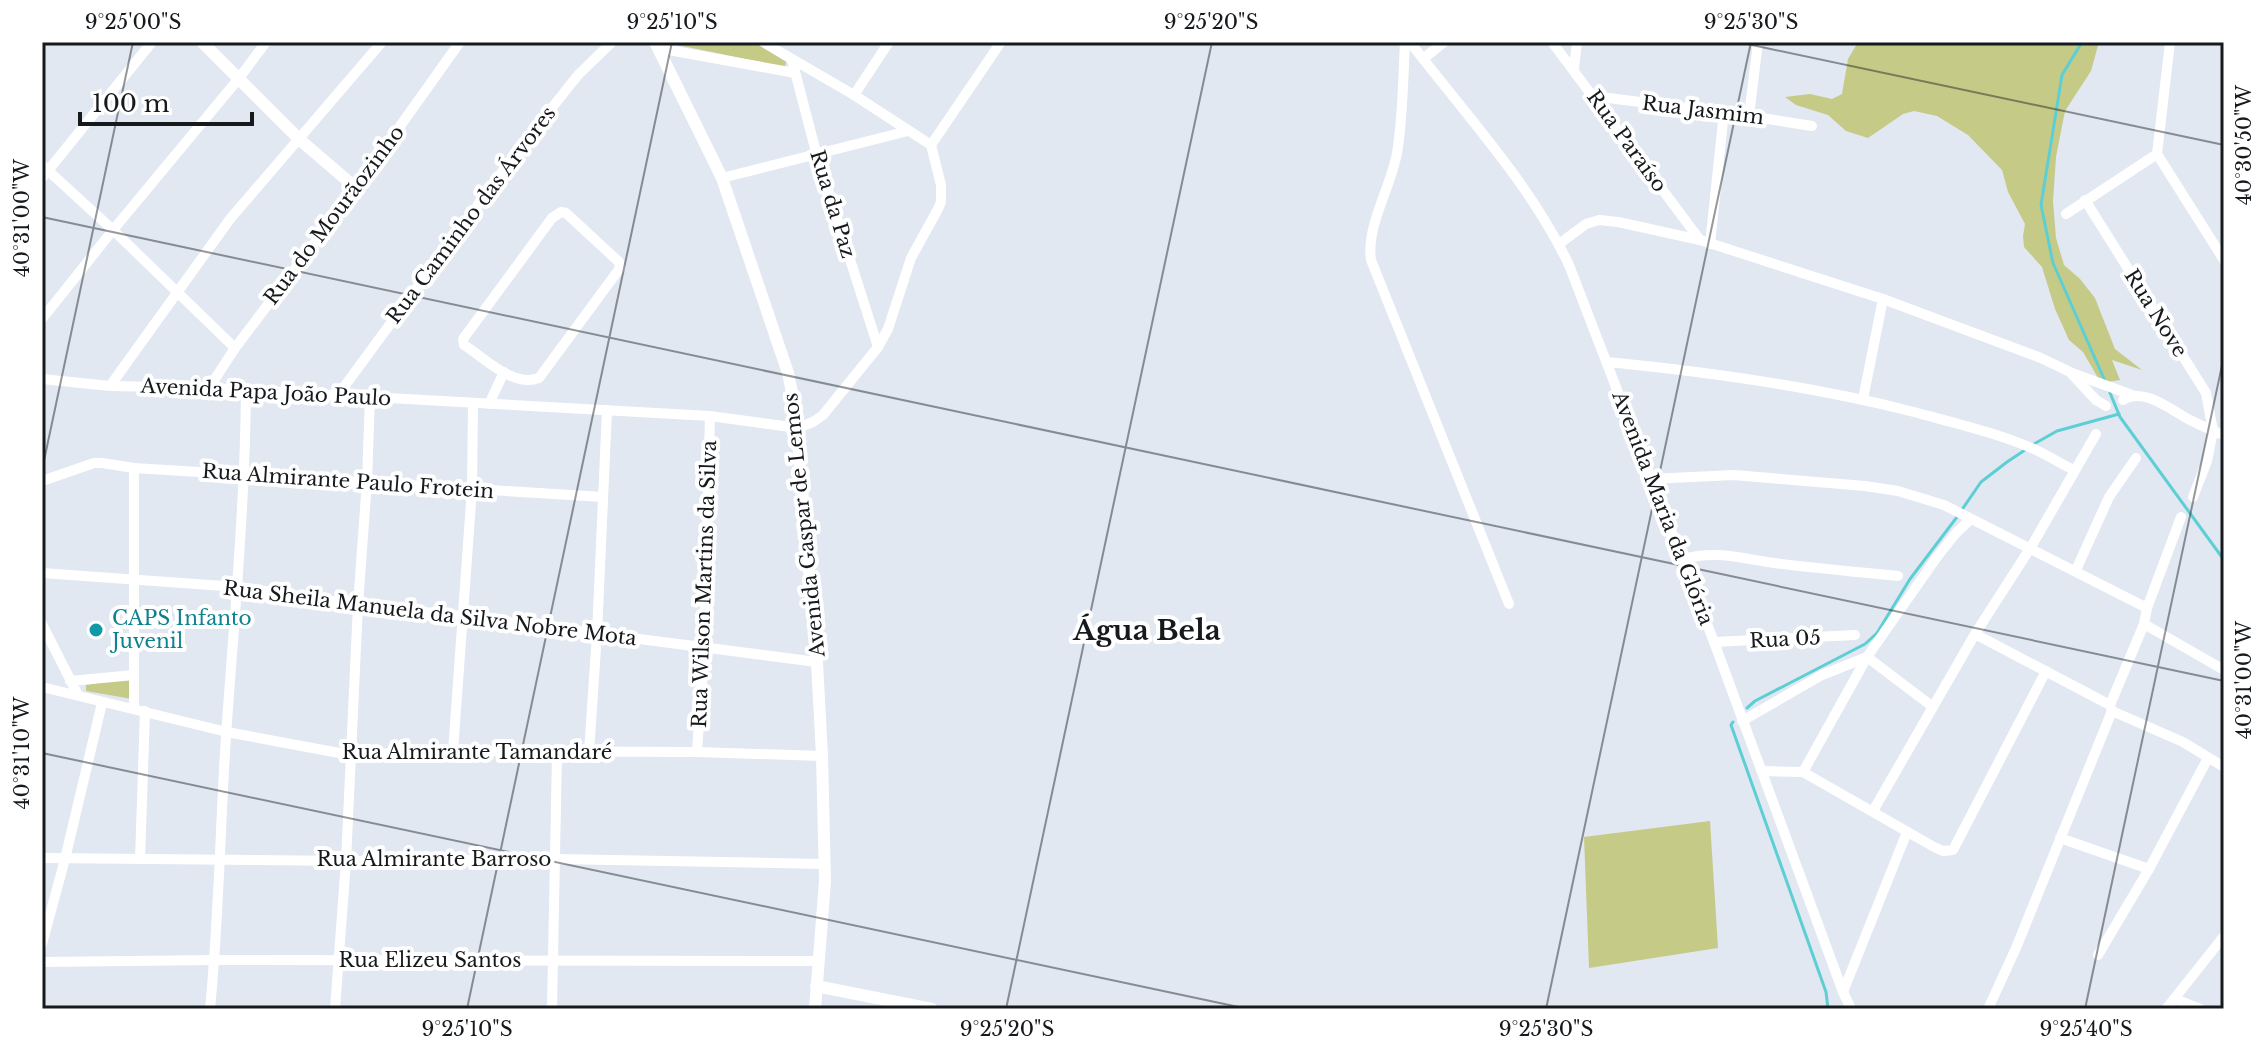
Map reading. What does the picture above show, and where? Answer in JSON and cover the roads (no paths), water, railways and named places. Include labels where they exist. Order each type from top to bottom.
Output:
[{"type":"street","points":[[152,42],[44,171],[113,230],[235,348]]},
{"type":"street","points":[[202,42],[299,139],[356,188]]},
{"type":"street","points":[[42,319],[266,42]]},
{"type":"street","points":[[110,386],[230,219],[382,42]]},
{"type":"street","name":"Rua do Mourãozinho","points":[[209,388],[235,348],[356,188],[460,42]]},
{"type":"street","name":"Rua Caminho das Árvores","points":[[338,395],[545,115],[578,75],[612,42]]},
{"type":"street","points":[[763,42],[779,46],[792,60],[854,95],[931,145],[941,185],[941,202],[911,258],[888,329],[878,347],[823,415],[798,428]]},
{"type":"street","points":[[854,95],[889,42]]},
{"type":"street","points":[[931,145],[1001,42]]},
{"type":"street","points":[[1408,42],[1397,155],[1372,231],[1371,260],[1509,604]]},
{"type":"street","name":"Avenida Maria da Glória","points":[[1408,42],[1521,185],[1559,244],[1585,303],[1851,1009]]},
{"type":"street","points":[[1423,59],[1444,42]]},
{"type":"street","name":"Rua Paraíso","points":[[1552,42],[1705,242]]},
{"type":"street","points":[[1574,68],[1577,42]]},
{"type":"street","points":[[1749,116],[1758,42]]},
{"type":"street","points":[[2170,42],[2157,154],[2224,260]]},
{"type":"street","points":[[656,45],[795,73]]},
{"type":"street","name":"Avenida Gaspar de Lemos","points":[[656,45],[722,178],[788,373],[798,428],[822,756],[825,864],[814,1001]]},
{"type":"street","name":"Rua da Paz","points":[[792,60],[817,156],[878,347]]},
{"type":"street","name":"Rua Jasmim","points":[[1593,96],[1812,126]]},
{"type":"street","points":[[1705,242],[1724,112]]},
{"type":"street","points":[[722,178],[908,131]]},
{"type":"street","points":[[2066,214],[2157,154]]},
{"type":"street","name":"Rua Nove","points":[[2085,200],[2206,393],[2219,433]]},
{"type":"street","points":[[558,213],[566,213],[619,262],[619,271],[539,378],[520,380],[504,372],[464,345],[464,337],[552,218],[558,213]]},
{"type":"street","points":[[1559,244],[1586,224],[1599,220],[1705,242],[1883,299],[2041,358],[2129,398],[2158,401],[2219,433],[2193,497]]},
{"type":"street","points":[[1863,399],[1883,299]]},
{"type":"street","points":[[1607,362],[1752,379],[1863,399],[2020,444],[2074,470]]},
{"type":"street","points":[[489,404],[504,372]]},
{"type":"street","points":[[2070,372],[2096,400],[2106,406]]},
{"type":"street","name":"Avenida Papa João Paulo","points":[[42,379],[110,386],[370,396],[710,416],[798,428]]},
{"type":"street","points":[[210,1009],[245,474],[246,390]]},
{"type":"street","points":[[335,1009],[346,861],[370,396]]},
{"type":"street","points":[[453,751],[472,489],[473,404]]},
{"type":"street","points":[[589,752],[607,410]]},
{"type":"street","name":"Rua Wilson Martins da Silva","points":[[697,752],[704,649],[710,416]]},
{"type":"street","points":[[1873,811],[2096,434]]},
{"type":"street","points":[[2076,570],[2109,497],[2136,458]]},
{"type":"street","name":"Rua Almirante Paulo Frotein","points":[[42,481],[102,463],[134,468],[603,497]]},
{"type":"street","points":[[134,468],[134,709]]},
{"type":"street","points":[[1650,479],[1698,475],[1768,477],[1898,491],[1944,505],[2147,608]]},
{"type":"street","points":[[1988,1009],[2060,838],[2144,624],[2181,517]]},
{"type":"street","points":[[1803,772],[1867,657],[1968,518]]},
{"type":"street","points":[[1682,559],[1700,554],[1720,554],[1898,576]]},
{"type":"street","name":"Rua Sheila Manuela da Silva Nobre Mota","points":[[42,573],[238,587],[358,605],[817,662]]},
{"type":"street","points":[[42,624],[78,695]]},
{"type":"street","points":[[2144,624],[2224,670]]},
{"type":"street","points":[[1975,634],[2111,708],[2173,737],[2224,767]]},
{"type":"street","name":"Rua 05","points":[[1714,642],[1855,635]]},
{"type":"street","points":[[1867,657],[1933,707]]},
{"type":"street","points":[[1742,721],[1822,675],[1867,657]]},
{"type":"street","points":[[1762,771],[1803,772],[1943,851],[1953,850],[2046,671]]},
{"type":"street","points":[[70,681],[134,675]]},
{"type":"street","name":"Rua Almirante Tamandaré","points":[[42,687],[227,732],[350,755],[453,751],[822,756]]},
{"type":"street","points":[[42,944],[102,703]]},
{"type":"street","points":[[140,859],[145,711]]},
{"type":"street","points":[[552,1009],[557,753]]},
{"type":"street","points":[[2098,955],[2149,869],[2208,758]]},
{"type":"street","points":[[1843,992],[1907,832]]},
{"type":"street","points":[[2060,838],[2149,869]]},
{"type":"street","name":"Rua Almirante Barroso","points":[[42,858],[346,861],[556,859],[825,864]]},
{"type":"street","points":[[2166,1009],[2224,936]]},
{"type":"street","name":"Rua Elizeu Santos","points":[[42,962],[818,961]]},
{"type":"street","points":[[2175,999],[2200,1009]]},
{"type":"street","points":[[814,1001],[932,1009]]},
{"type":"waterway","points":[[2082,42],[2062,75],[2041,205],[2053,263],[2105,381]]},
{"type":"waterway","points":[[2108,388],[2120,417],[2224,560]]},
{"type":"waterway","points":[[2034,444],[2057,431],[2119,414]]},
{"type":"waterway","points":[[1961,511],[1981,482],[2028,448]]},
{"type":"waterway","points":[[1747,708],[1865,644],[1877,633],[1910,579],[1957,517]]},
{"type":"waterway","points":[[1733,722],[1731,725],[1826,992],[1828,1009]]},
{"type":"place","name":"CAPS Infanto Juvenil","points":[[96,630]]},
{"type":"district","name":"Água Bela","points":[[1147,630]]}]
